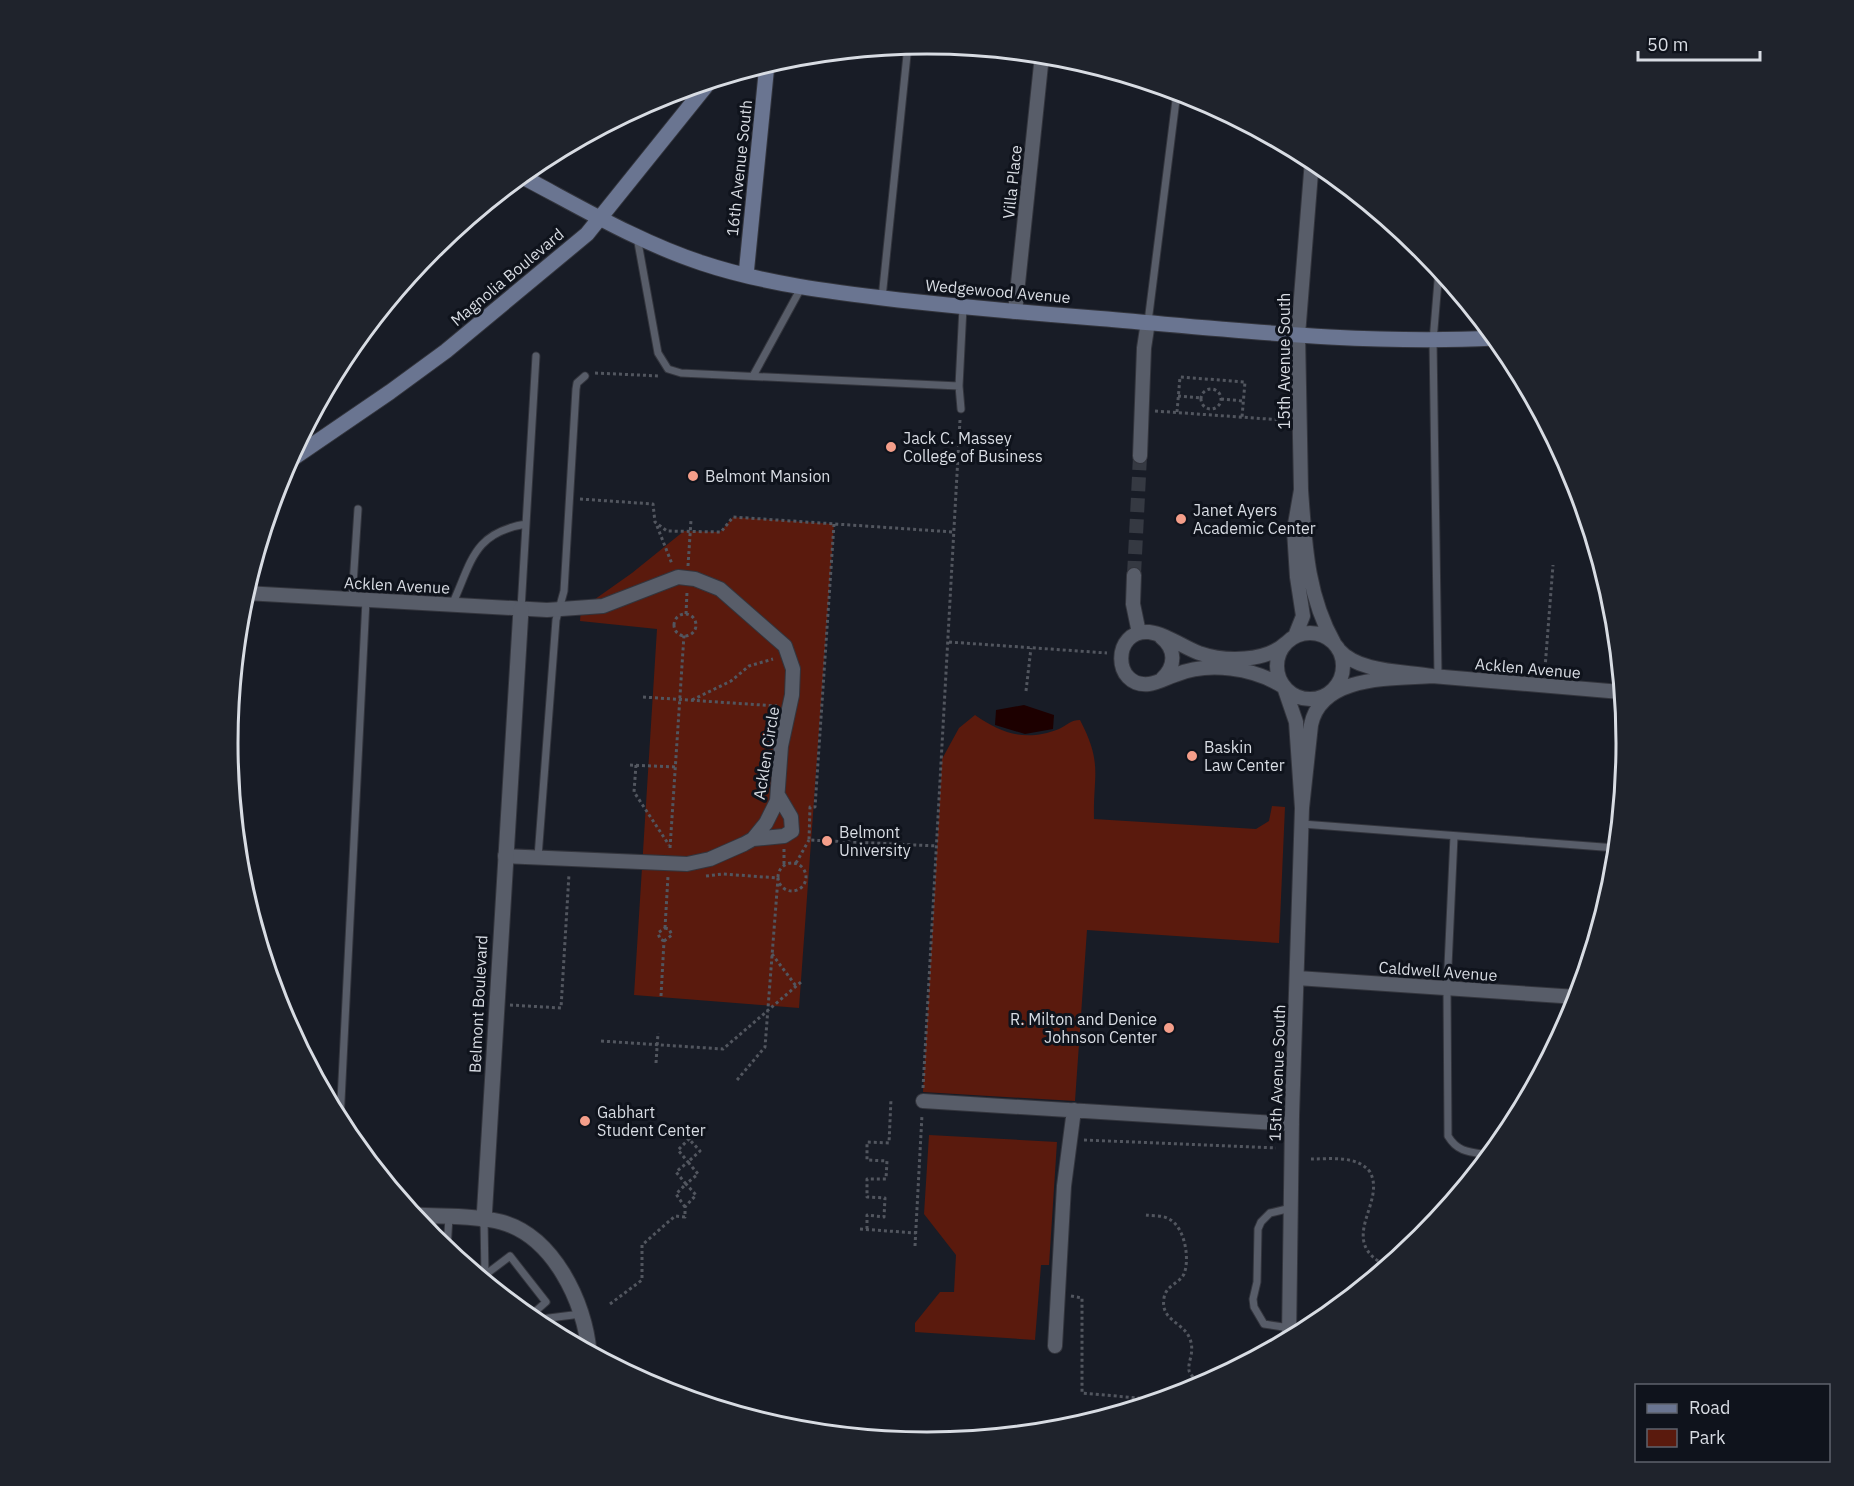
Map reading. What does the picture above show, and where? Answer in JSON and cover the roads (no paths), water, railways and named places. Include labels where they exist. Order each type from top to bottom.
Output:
[{"type":"main road","name":"16th Avenue South","points":[[746,275],[766,73]]},
{"type":"main road","name":"Magnolia Boulevard","points":[[303,452],[446,351],[587,234],[700,93]]},
{"type":"main road","name":"Wedgewood Avenue","points":[[530,180],[637,237],[702,263],[801,288],[1015,312],[1298,335],[1433,341],[1484,339]]},
{"type":"street","name":"Villa Place","points":[[1015,312],[1041,64]]},
{"type":"street","name":"15th Avenue South","points":[[1311,171],[1298,335],[1301,490],[1311,585],[1319,613],[1336,646]]},
{"type":"street","points":[[1140,456],[1144,348],[1148,322]]},
{"type":"street","name":"15th Avenue South","points":[[1291,640],[1303,615],[1297,577],[1294,530],[1301,490]]},
{"type":"street","points":[[1134,575],[1133,604],[1139,633]]},
{"type":"street","name":"Acklen Circle","points":[[505,856],[669,868],[710,859],[753,839],[772,813],[778,795],[781,746],[790,707],[793,675],[788,650],[720,589],[695,579],[684,578],[603,606],[553,610]]},
{"type":"street","name":"Acklen Avenue","points":[[255,594],[553,610]]},
{"type":"street","name":"Belmont Boulevard","points":[[484,1220],[521,609]]},
{"type":"street","points":[[1139,633],[1157,634],[1200,653],[1236,658],[1271,653],[1291,640],[1317,634],[1336,646],[1343,662],[1342,675],[1338,685],[1327,695],[1314,700],[1302,699],[1254,672],[1212,668],[1184,672],[1155,683],[1137,683],[1123,670],[1121,654],[1126,642],[1139,633]]},
{"type":"street","points":[[1155,683],[1168,674],[1173,662],[1170,646],[1157,634]]},
{"type":"street","points":[[1284,687],[1277,672],[1277,661],[1291,640]]},
{"type":"street","name":"Acklen Avenue","points":[[1336,646],[1348,659],[1365,665],[1435,676],[1614,691]]},
{"type":"street","name":"Acklen Avenue","points":[[1327,695],[1366,682],[1435,676]]},
{"type":"street","name":"15th Avenue South","points":[[1284,687],[1296,722],[1302,808],[1292,1124],[1289,1329]]},
{"type":"street","name":"15th Avenue South","points":[[1302,808],[1312,720],[1327,695]]},
{"type":"street","points":[[753,839],[784,836],[792,831],[791,817],[778,795]]},
{"type":"street","name":"Caldwell Avenue","points":[[1297,978],[1568,996]]},
{"type":"street","points":[[923,1101],[1292,1124]]},
{"type":"street","points":[[1055,1346],[1064,1186],[1074,1110]]},
{"type":"street","points":[[427,1216],[484,1220],[514,1227],[533,1239],[561,1273],[581,1314],[588,1343]]},
{"type":"lane","points":[[882,298],[907,54]]},
{"type":"lane","points":[[1148,322],[1176,101]]},
{"type":"lane","points":[[637,237],[658,353],[668,369],[681,373],[959,386]]},
{"type":"lane","points":[[1435,676],[1433,341],[1438,282]]},
{"type":"lane","points":[[753,376],[801,288]]},
{"type":"lane","points":[[961,410],[959,386],[963,307]]},
{"type":"lane","points":[[521,609],[536,357]]},
{"type":"lane","points":[[538,857],[553,610],[564,591],[576,389],[577,383],[585,376]]},
{"type":"lane","points":[[341,1104],[359,600],[358,509]]},
{"type":"lane","points":[[452,605],[481,543],[505,528],[526,524]]},
{"type":"lane","points":[[1302,824],[1608,847]]},
{"type":"lane","points":[[1454,836],[1447,988],[1448,1136],[1455,1147],[1461,1151],[1480,1154]]},
{"type":"lane","points":[[1285,1331],[1264,1324],[1254,1307],[1253,1299],[1257,1282],[1257,1237],[1261,1222],[1270,1213],[1291,1208]]},
{"type":"lane","points":[[448,1237],[449,1217]]},
{"type":"lane","points":[[484,1220],[485,1271]]},
{"type":"lane","points":[[488,1273],[510,1256],[520,1272],[546,1302],[536,1310]]},
{"type":"lane","points":[[547,1318],[581,1314]]},
{"type":"tunnel","points":[[1134,575],[1140,456]]},
{"type":"place","name":"Jack C. Massey College of Business","points":[[891,447]]},
{"type":"place","name":"Belmont Mansion","points":[[693,476]]},
{"type":"place","name":"Janet Ayers Academic Center","points":[[1181,519]]},
{"type":"place","name":"Baskin Law Center","points":[[1192,756]]},
{"type":"place","name":"Belmont University","points":[[827,841]]},
{"type":"place","name":"R. Milton and Denice Johnson Center","points":[[1169,1028]]},
{"type":"place","name":"Gabhart Student Center","points":[[585,1121]]}]
